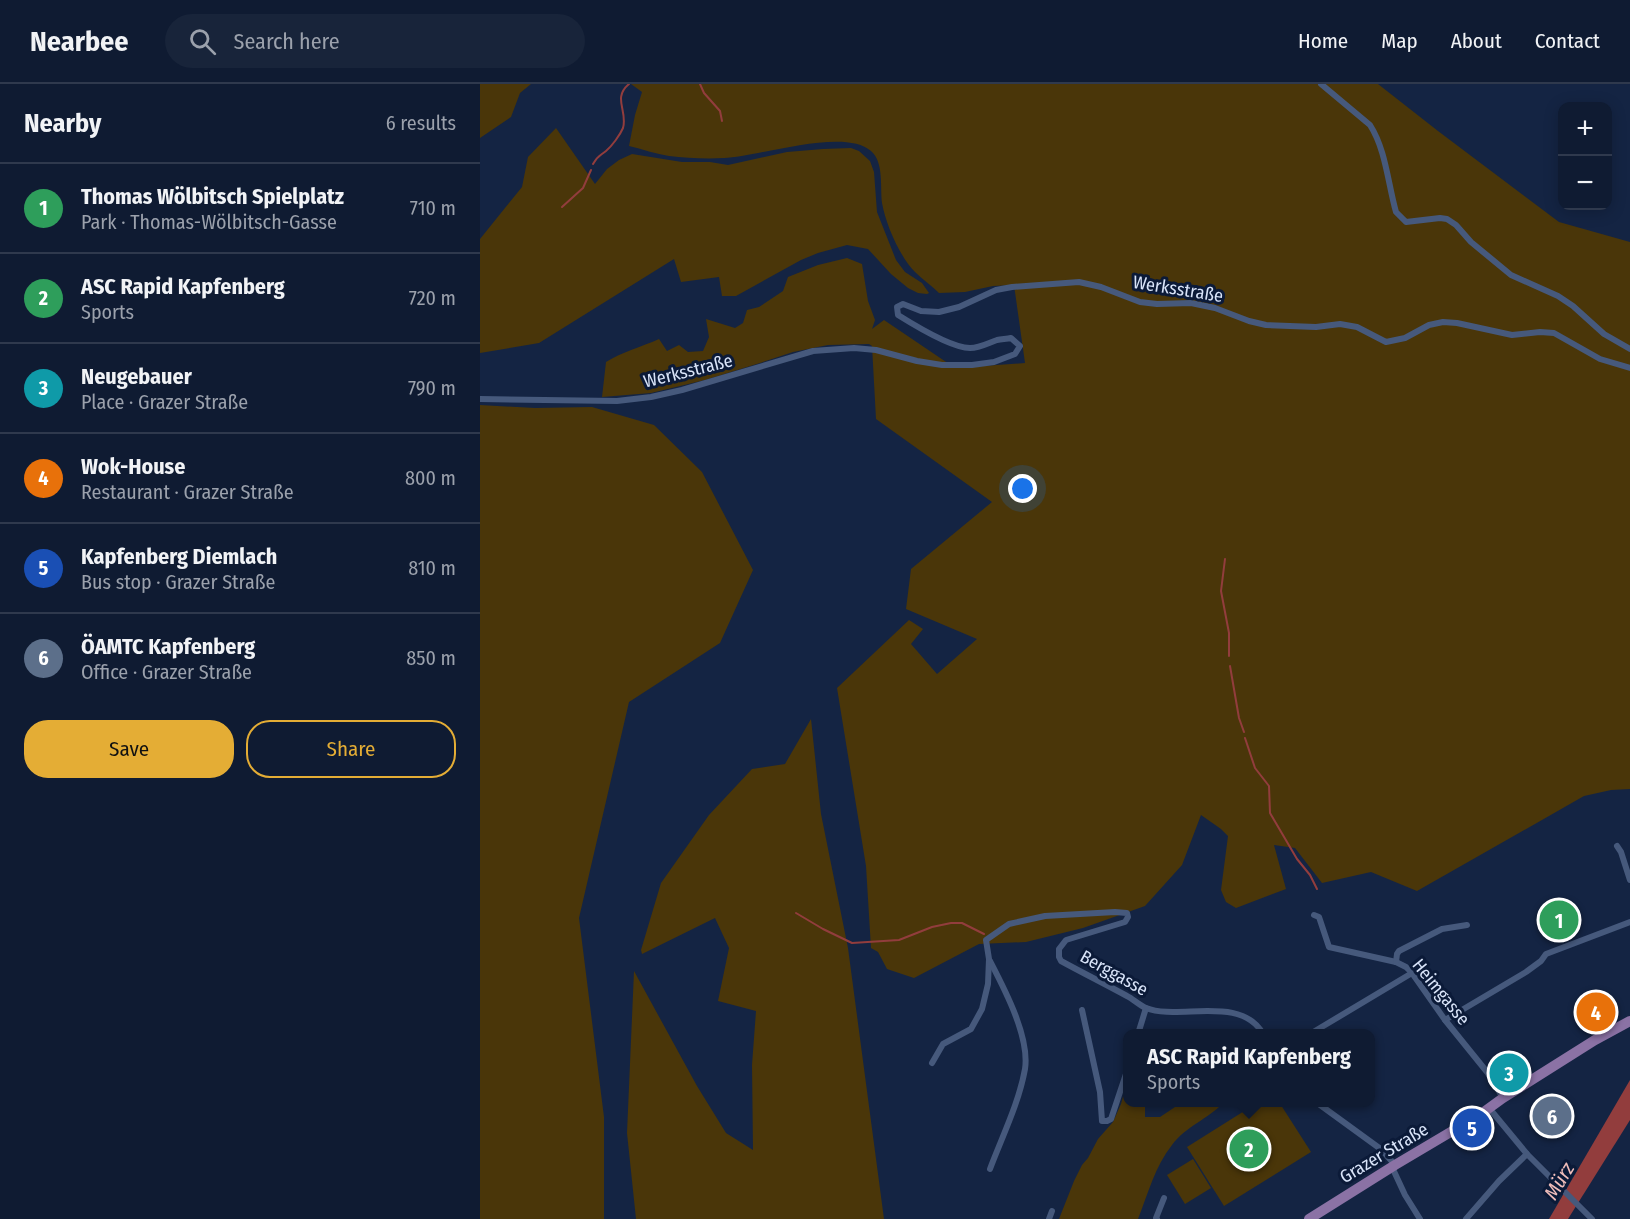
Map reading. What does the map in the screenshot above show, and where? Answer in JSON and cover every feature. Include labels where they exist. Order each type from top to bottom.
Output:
[{"type":"main road","name":"Grazer Straße","points":[[1309,1219],[1595,1040],[1630,1021]]},
{"type":"street","points":[[1321,84],[1370,125],[1376,133],[1396,212],[1400,217],[1406,222],[1447,219],[1511,275],[1558,296],[1573,306],[1604,334],[1630,349]]},
{"type":"street","name":"Werksstraße","points":[[480,399],[617,401],[651,397],[731,377],[813,351],[833,349],[876,350],[942,365],[994,362],[1015,354],[1020,345],[1011,338],[968,348],[951,343],[898,315],[897,307],[903,304],[921,312],[939,312],[959,307],[996,290],[1079,282],[1101,287],[1140,302],[1191,303],[1215,308],[1266,326],[1316,327],[1341,324],[1357,327],[1386,342],[1405,338],[1429,325],[1443,322],[1512,335],[1554,333],[1600,359],[1630,368]]},
{"type":"street","points":[[1617,846],[1630,880]]},
{"type":"street","name":"Berggasse","points":[[932,1063],[943,1044],[970,1029],[982,1009],[988,984],[989,959],[986,940],[1008,924],[1045,916],[1127,913],[1128,917],[1125,922],[1066,940],[1059,950],[1061,961],[1146,1008],[1232,1013],[1253,1021],[1259,1029]]},
{"type":"street","name":"Heimgasse","points":[[1314,915],[1319,917],[1329,947],[1396,962],[1406,967],[1487,1072],[1503,1098]]},
{"type":"street","points":[[1445,1020],[1526,972],[1540,962],[1546,954],[1630,922]]},
{"type":"street","points":[[1396,962],[1399,951],[1432,933],[1467,925]]},
{"type":"street","points":[[989,959],[1012,1003],[1025,1048],[1025,1068],[1016,1103],[990,1169]]},
{"type":"street","points":[[1318,1029],[1412,973]]},
{"type":"street","points":[[1140,1029],[1146,1008]]},
{"type":"street","points":[[1082,1010],[1100,1092],[1102,1121],[1111,1119],[1123,1083]]},
{"type":"street","points":[[1323,1107],[1382,1150],[1393,1166],[1405,1195],[1420,1219]]},
{"type":"street","points":[[1489,1108],[1527,1154],[1592,1219]]},
{"type":"street","points":[[1466,1219],[1499,1181],[1527,1154]]},
{"type":"street","points":[[1157,1219],[1164,1198]]},
{"type":"street","points":[[1049,1219],[1052,1210]]},
{"type":"shaded area","points":[[480,84],[531,84],[520,93],[511,117],[480,138]]},
{"type":"shaded area","points":[[631,84],[1378,84],[1559,222],[1630,242],[1630,789],[1611,790],[1584,796],[1417,891],[1371,872],[1322,883],[1295,848],[1274,845],[1286,889],[1236,908],[1226,902],[1221,890],[1228,836],[1201,815],[1182,865],[1145,906],[1083,928],[1026,942],[979,944],[914,978],[887,969],[878,952],[871,948],[866,866],[837,688],[909,620],[923,629],[911,644],[937,674],[977,639],[906,609],[911,569],[992,502],[876,419],[872,346],[869,344],[828,345],[793,352],[705,380],[651,393],[602,397],[606,362],[659,339],[667,351],[679,345],[688,352],[703,351],[709,337],[706,319],[735,328],[743,323],[747,310],[759,307],[783,291],[788,277],[818,265],[847,258],[862,264],[868,301],[875,320],[872,329],[884,320],[955,368],[1025,363],[1014,285],[939,293],[918,275],[909,266],[899,249],[887,221],[882,203],[878,162],[871,151],[858,144],[822,142],[724,158],[669,156],[629,146],[642,92]]},
{"type":"shaded area","points":[[556,128],[595,184],[607,169],[632,154],[682,162],[710,162],[728,165],[787,152],[851,148],[859,151],[870,161],[874,172],[877,212],[896,260],[905,272],[922,283],[929,293],[918,293],[908,288],[891,274],[868,249],[847,245],[801,260],[736,296],[722,296],[719,277],[681,282],[674,259],[539,343],[480,353],[480,239],[522,187],[528,157]]},
{"type":"shaded area","points":[[480,405],[535,408],[592,407],[654,425],[702,472],[753,570],[720,643],[629,702],[579,918],[604,1117],[604,1219],[480,1219]]},
{"type":"shaded area","points":[[811,719],[821,814],[848,948],[884,1219],[636,1219],[627,1133],[634,971],[697,1086],[726,1133],[753,1150],[752,1065],[756,1011],[718,1001],[729,948],[715,918],[642,954],[641,950],[661,883],[709,815],[752,769],[785,764]]},
{"type":"shaded area","points":[[1630,1080],[1630,1120],[1568,1219],[1549,1219]]},
{"type":"shaded area","points":[[1123,1097],[1123,1107],[1145,1107],[1145,1117],[1160,1117],[1175,1107],[1219,1107],[1183,1133],[1166,1153],[1156,1171],[1138,1219],[1059,1219],[1082,1165],[1098,1139],[1113,1122]]},
{"type":"shaded area","points":[[1251,1107],[1282,1107],[1311,1152],[1224,1206],[1187,1147]]},
{"type":"shaded area","points":[[1193,1159],[1211,1188],[1185,1204],[1167,1175]]},
{"type":"waterway","points":[[593,164],[613,143],[623,128],[624,116],[621,100],[624,89],[629,84]]},
{"type":"waterway","points":[[700,84],[704,93],[720,111],[722,121]]},
{"type":"waterway","points":[[562,207],[583,188],[591,170]]},
{"type":"waterway","points":[[1225,559],[1221,591],[1229,633],[1229,656]]},
{"type":"waterway","points":[[1230,666],[1239,718],[1244,732]]},
{"type":"waterway","points":[[1245,738],[1255,768],[1269,786],[1270,813],[1317,889]]},
{"type":"waterway","points":[[796,913],[852,943],[899,940],[932,927],[951,923],[962,923],[984,934]]},
{"type":"place","name":"Thomas Wölbitsch Spielplatz","points":[[1559,920]]},
{"type":"place","name":"Wok-House","points":[[1596,1012]]},
{"type":"place","name":"Neugebauer","points":[[1509,1073]]},
{"type":"place","name":"ÖAMTC Kapfenberg","points":[[1552,1116]]},
{"type":"place","name":"Kapfenberg Diemlach","points":[[1472,1128]]},
{"type":"place","name":"ASC Rapid Kapfenberg","points":[[1249,1149]]},
{"type":"water label","name":"Mürz","points":[[1559,1181]]}]
